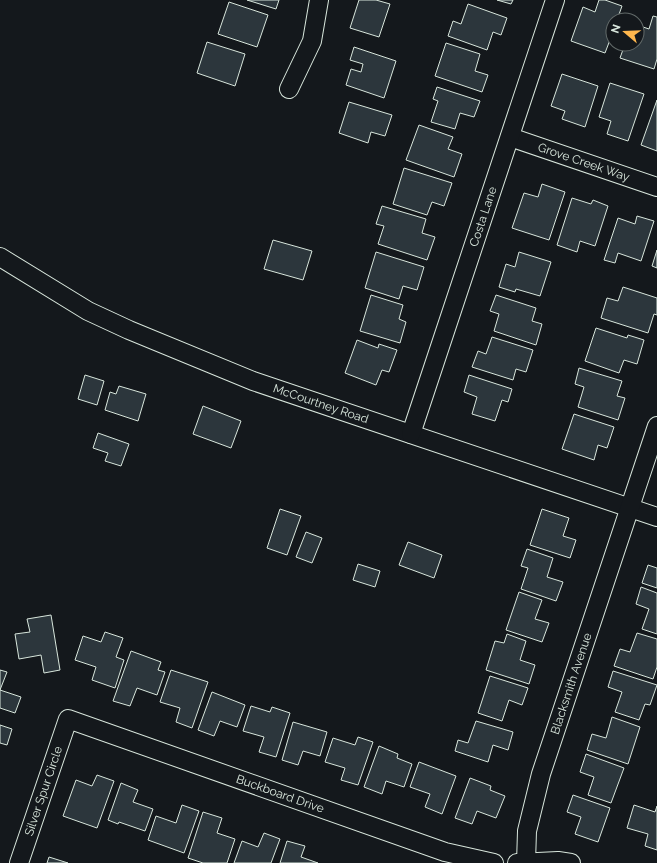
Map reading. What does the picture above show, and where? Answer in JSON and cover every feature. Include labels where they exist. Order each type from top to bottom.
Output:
[{"type":"street","points":[[289,89],[312,40],[319,0]]},
{"type":"street","name":"Costa Lane","points":[[411,434],[555,0]]},
{"type":"street","name":"Grove Creek Way","points":[[510,137],[657,187]]},
{"type":"street","name":"McCourtney Road","points":[[0,257],[88,311],[129,330],[253,381],[657,517]]},
{"type":"street","name":"Blacksmith Avenue","points":[[526,863],[527,831],[541,774],[657,426]]},
{"type":"street","name":"Silver Spur Circle","points":[[19,863],[68,719]]},
{"type":"street","name":"Buckboard Drive","points":[[68,719],[445,852],[494,863]]},
{"type":"street","points":[[516,863],[558,861],[571,863]]},
{"type":"building","points":[[247,0],[279,0],[276,9]]},
{"type":"building","points":[[359,0],[376,0],[390,4],[379,37],[350,28]]},
{"type":"building","points":[[497,0],[513,0],[511,4]]},
{"type":"building","points":[[599,0],[605,0],[622,6],[620,12],[605,12],[605,53],[571,41],[583,7],[595,12]]},
{"type":"building","points":[[229,2],[268,15],[257,47],[218,34]]},
{"type":"building","points":[[468,4],[507,18],[501,35],[493,32],[487,50],[448,36],[453,21],[461,24]]},
{"type":"building","points":[[653,16],[657,17],[657,59],[654,69],[620,58],[622,52],[645,52],[645,28],[649,29]]},
{"type":"building","points":[[207,42],[245,54],[235,86],[197,73]]},
{"type":"building","points":[[446,43],[480,54],[475,71],[488,75],[482,92],[435,76]]},
{"type":"building","points":[[354,47],[396,61],[384,98],[346,85],[351,69],[361,72],[363,64],[350,60]]},
{"type":"building","points":[[562,74],[598,86],[585,127],[562,119],[565,111],[551,106]]},
{"type":"building","points":[[610,83],[644,94],[628,141],[607,134],[611,121],[599,117]]},
{"type":"building","points":[[437,87],[480,101],[474,117],[460,113],[455,129],[431,122],[438,101],[433,99]]},
{"type":"building","points":[[657,100],[657,151],[641,145]]},
{"type":"building","points":[[349,102],[392,115],[385,136],[371,132],[368,143],[339,133]]},
{"type":"building","points":[[419,125],[453,137],[448,149],[462,154],[454,177],[406,160]]},
{"type":"building","points":[[404,168],[452,183],[444,206],[432,202],[427,215],[393,204]]},
{"type":"building","points":[[542,184],[565,192],[549,240],[512,228],[524,193],[538,197]]},
{"type":"building","points":[[572,198],[591,204],[593,200],[608,206],[595,246],[580,241],[577,252],[557,245]]},
{"type":"building","points":[[382,206],[426,219],[422,233],[435,237],[427,260],[378,244],[384,226],[376,224]]},
{"type":"building","points":[[637,216],[654,221],[641,261],[618,253],[615,263],[604,260],[618,218],[635,224]]},
{"type":"building","points":[[273,240],[312,251],[303,280],[264,269]]},
{"type":"building","points":[[657,250],[657,268],[652,266]]},
{"type":"building","points":[[376,252],[424,267],[417,290],[403,286],[399,299],[365,288]]},
{"type":"building","points":[[519,252],[551,262],[540,296],[516,289],[515,292],[499,287],[506,264],[515,267]]},
{"type":"building","points":[[623,287],[657,298],[657,315],[654,314],[648,333],[601,318],[607,298],[618,301]]},
{"type":"building","points":[[371,295],[403,305],[399,319],[406,322],[400,343],[360,331]]},
{"type":"building","points":[[496,295],[536,308],[532,321],[542,324],[536,345],[494,331],[499,314],[490,311]]},
{"type":"building","points":[[596,328],[627,338],[628,335],[644,340],[637,364],[624,360],[619,373],[585,361]]},
{"type":"building","points":[[492,337],[533,350],[526,372],[516,369],[513,380],[472,367],[478,351],[486,354]]},
{"type":"building","points":[[357,340],[378,348],[379,344],[397,350],[389,372],[382,370],[376,385],[345,373]]},
{"type":"building","points":[[579,368],[622,381],[617,396],[625,398],[618,420],[578,407],[584,387],[575,384]]},
{"type":"building","points":[[85,375],[104,381],[97,405],[78,399]]},
{"type":"building","points":[[469,375],[512,389],[508,402],[502,400],[495,421],[472,414],[477,397],[464,392]]},
{"type":"building","points":[[119,386],[146,394],[138,421],[105,410],[110,392],[116,394]]},
{"type":"building","points":[[203,406],[241,421],[231,448],[193,434]]},
{"type":"building","points":[[574,414],[614,427],[607,448],[598,445],[594,460],[562,449]]},
{"type":"building","points":[[98,433],[129,444],[121,466],[105,461],[108,453],[93,448]]},
{"type":"building","points":[[280,509],[301,516],[287,555],[267,548]]},
{"type":"building","points":[[542,509],[569,518],[563,536],[576,540],[570,558],[530,545]]},
{"type":"building","points":[[306,532],[322,538],[312,563],[296,557]]},
{"type":"building","points":[[408,542],[442,555],[434,578],[399,565]]},
{"type":"building","points":[[527,549],[553,558],[547,577],[563,582],[556,601],[521,589],[528,568],[521,566]]},
{"type":"building","points":[[358,564],[380,571],[375,587],[353,580]]},
{"type":"building","points":[[648,565],[657,568],[657,588],[642,583]]},
{"type":"building","points":[[641,587],[657,593],[657,634],[642,629],[649,609],[636,604]]},
{"type":"building","points":[[519,592],[542,600],[535,619],[549,623],[542,642],[506,630]]},
{"type":"building","points":[[51,615],[60,670],[44,673],[41,655],[19,659],[15,634],[30,632],[27,619]]},
{"type":"building","points":[[105,632],[123,638],[116,657],[124,660],[115,688],[92,680],[96,667],[75,660],[83,636],[101,642]]},
{"type":"building","points":[[637,633],[657,639],[657,667],[653,679],[614,666],[620,649],[630,652]]},
{"type":"building","points":[[507,634],[526,641],[520,660],[535,665],[529,684],[486,670],[495,641],[504,643]]},
{"type":"building","points":[[131,651],[161,662],[158,670],[165,672],[157,695],[137,688],[130,706],[113,701]]},
{"type":"building","points":[[0,670],[7,672],[0,690]]},
{"type":"building","points":[[171,670],[208,682],[192,728],[176,722],[180,708],[160,702]]},
{"type":"building","points":[[613,671],[657,685],[650,705],[645,704],[639,720],[615,712],[622,692],[608,687]]},
{"type":"building","points":[[490,676],[528,688],[522,705],[509,700],[502,721],[478,713]]},
{"type":"building","points":[[0,690],[21,697],[15,713],[0,708]]},
{"type":"building","points":[[212,692],[245,705],[237,727],[220,721],[214,736],[198,730]]},
{"type":"building","points":[[251,706],[270,712],[272,707],[290,713],[276,757],[259,752],[264,737],[243,731]]},
{"type":"building","points":[[612,717],[640,727],[628,764],[587,750],[592,734],[606,738]]},
{"type":"building","points":[[476,721],[513,732],[508,750],[493,745],[488,762],[455,751],[458,740],[468,743]]},
{"type":"building","points":[[293,722],[327,732],[320,756],[303,751],[298,765],[282,760]]},
{"type":"building","points":[[0,725],[12,729],[7,745],[0,743]]},
{"type":"building","points":[[358,737],[373,742],[358,785],[341,780],[345,768],[325,762],[333,738],[355,745]]},
{"type":"building","points":[[379,746],[398,754],[397,758],[412,764],[404,787],[386,781],[382,794],[364,787]]},
{"type":"building","points":[[586,754],[624,768],[611,803],[588,795],[594,777],[580,772]]},
{"type":"building","points":[[419,762],[456,776],[442,814],[425,807],[430,794],[410,787]]},
{"type":"building","points":[[97,775],[114,781],[97,828],[63,816],[76,780],[92,786]]},
{"type":"building","points":[[470,778],[491,786],[490,790],[505,796],[496,818],[477,811],[472,824],[455,818]]},
{"type":"building","points":[[121,783],[138,790],[133,802],[153,809],[145,831],[119,822],[118,824],[108,820]]},
{"type":"building","points":[[573,795],[610,808],[598,842],[575,834],[581,817],[567,812]]},
{"type":"building","points":[[182,805],[199,811],[184,853],[148,840],[156,816],[176,823]]},
{"type":"building","points":[[634,805],[655,812],[657,806],[657,850],[645,846],[648,834],[627,828]]},
{"type":"building","points":[[203,812],[222,818],[217,833],[235,839],[227,863],[203,863],[188,858]]},
{"type":"building","points":[[264,833],[280,839],[271,863],[234,863],[242,841],[258,847]]},
{"type":"building","points":[[287,841],[305,846],[301,857],[318,863],[280,863]]},
{"type":"building","points":[[49,857],[68,863],[47,863]]}]
